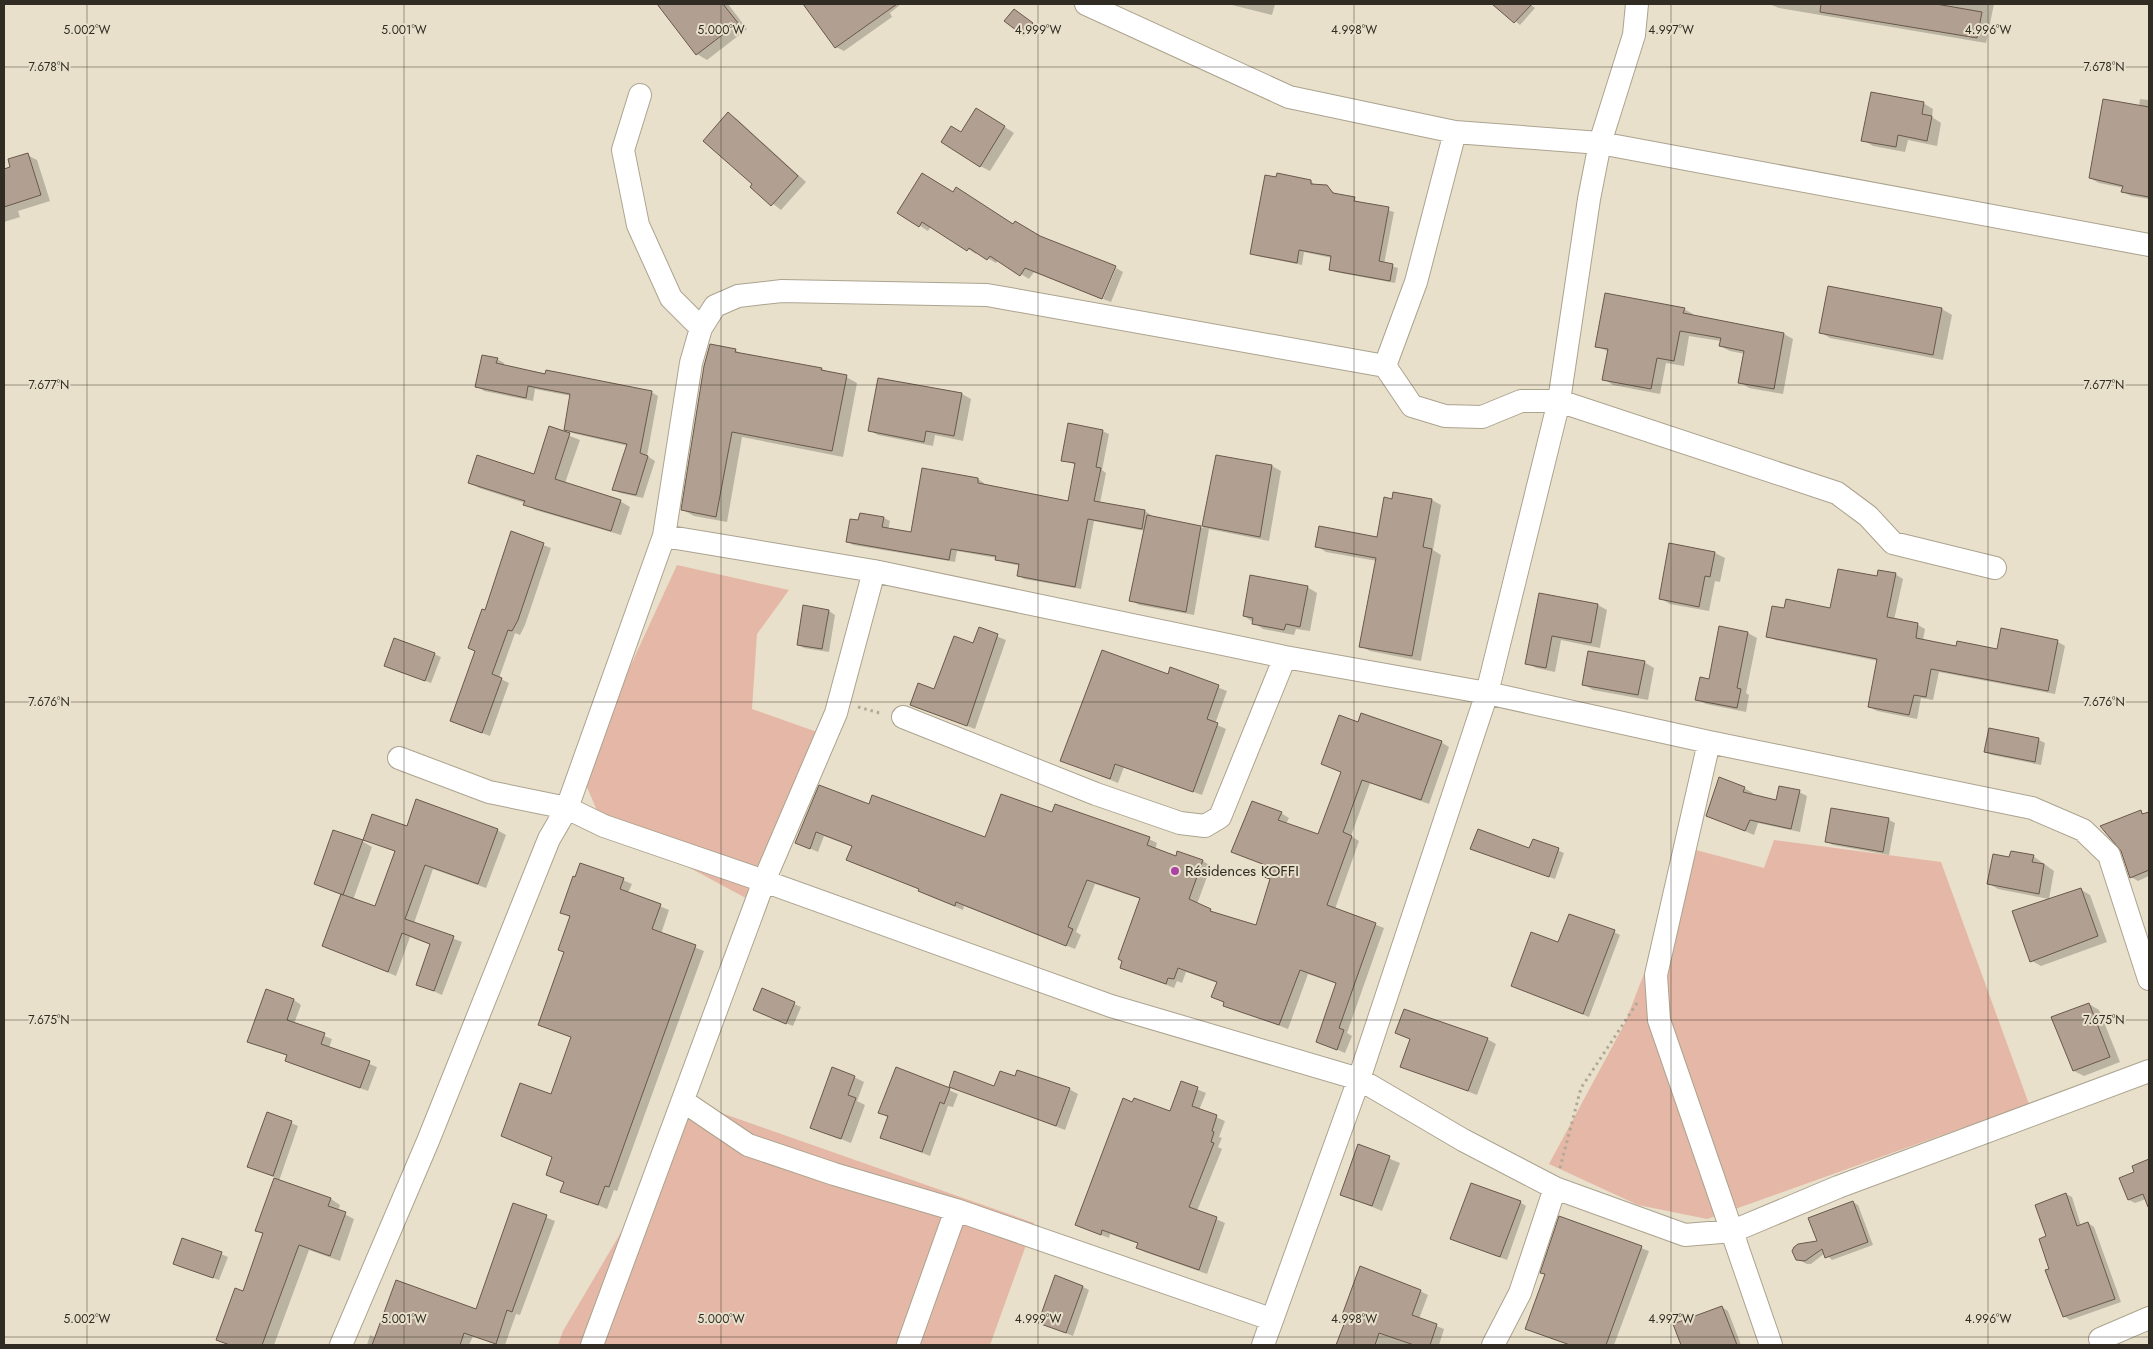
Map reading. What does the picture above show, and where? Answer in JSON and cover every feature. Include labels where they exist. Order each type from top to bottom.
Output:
[{"type":"street","points":[[1086,4],[1289,96],[1456,132],[1600,143],[2149,245]]},
{"type":"street","points":[[1263,1345],[1358,1079],[1486,693],[1559,401],[1588,199],[1600,143],[1634,35],[1637,4]]},
{"type":"street","points":[[640,95],[623,150],[638,225],[671,298],[701,328]]},
{"type":"street","points":[[1385,366],[1416,282],[1456,132]]},
{"type":"street","points":[[341,1345],[428,1141],[549,839],[567,808],[664,536],[691,363],[701,328],[715,306],[738,296],[782,291],[987,295],[1385,366],[1412,406],[1445,416],[1482,417],[1521,401],[1559,401],[1837,492],[1868,516],[1893,543],[1995,568]]},
{"type":"street","points":[[664,536],[874,571],[1285,657],[1486,693],[1709,742],[2032,808],[2083,830],[2109,855],[2149,978]]},
{"type":"street","points":[[592,1345],[764,881],[836,713],[874,571]]},
{"type":"street","points":[[903,717],[1096,794],[1180,823],[1205,826],[1220,817],[1285,657]]},
{"type":"street","points":[[1709,742],[1656,975],[1658,1020],[1733,1231],[1771,1345]]},
{"type":"street","points":[[399,758],[489,792],[567,808],[604,826],[764,881],[1111,1006],[1358,1079],[1463,1140],[1555,1188],[1685,1235],[1733,1231],[1838,1187],[2149,1071]]},
{"type":"street","points":[[683,1101],[748,1146],[956,1210],[1271,1319]]},
{"type":"street","points":[[1494,1345],[1520,1293],[1555,1188]]},
{"type":"street","points":[[908,1345],[956,1210]]},
{"type":"street","points":[[2100,1340],[2149,1318]]},
{"type":"path","points":[[839,700],[868,711],[903,717]]},
{"type":"path","points":[[1555,1188],[1581,1088],[1656,975]]},
{"type":"shaded area","points":[[677,565],[789,590],[757,634],[752,709],[820,733],[755,903],[601,820],[581,773]]},
{"type":"shaded area","points":[[1774,840],[1941,862],[2029,1104],[1707,1219],[1638,1205],[1549,1164],[1625,1023],[1692,849],[1764,868]]},
{"type":"shaded area","points":[[682,1099],[1034,1223],[990,1345],[558,1345],[563,1331],[647,1188]]},
{"type":"building","points":[[657,4],[723,4],[738,23],[696,55]]},
{"type":"building","points":[[803,4],[897,4],[835,48]]},
{"type":"building","points":[[1492,4],[1532,4],[1514,23]]},
{"type":"building","points":[[1821,4],[1936,4],[1982,12],[1977,38],[1820,12]]},
{"type":"building","points":[[1014,9],[1033,23],[1024,36],[1004,21]]},
{"type":"building","points":[[1871,92],[1924,102],[1922,114],[1932,116],[1927,141],[1898,135],[1896,147],[1861,141]]},
{"type":"building","points":[[2103,99],[2149,107],[2149,197],[2121,192],[2123,186],[2089,178]]},
{"type":"building","points":[[976,108],[1005,126],[980,167],[941,142],[951,126],[961,132]]},
{"type":"building","points":[[728,112],[798,176],[771,206],[750,187],[752,184],[703,141]]},
{"type":"building","points":[[28,153],[41,195],[4,207],[4,169],[10,167],[8,159]]},
{"type":"building","points":[[922,173],[953,192],[956,187],[1013,224],[1015,221],[1040,236],[1116,266],[1102,299],[1025,268],[1020,276],[990,256],[987,260],[969,248],[967,251],[922,222],[919,227],[897,213]]},
{"type":"building","points":[[1277,173],[1311,180],[1311,184],[1327,185],[1333,193],[1355,197],[1354,201],[1389,207],[1379,261],[1393,264],[1390,281],[1329,270],[1331,256],[1299,250],[1297,263],[1250,254],[1265,175],[1276,177]]},
{"type":"building","points":[[1828,286],[1942,308],[1933,355],[1819,333]]},
{"type":"building","points":[[1605,293],[1685,308],[1683,313],[1784,333],[1774,389],[1738,383],[1744,351],[1719,346],[1721,338],[1680,331],[1674,361],[1657,358],[1651,389],[1602,380],[1608,349],[1595,347]]},
{"type":"building","points":[[710,344],[736,349],[735,352],[822,368],[821,370],[847,375],[832,451],[732,432],[716,517],[681,510],[704,366]]},
{"type":"building","points":[[482,355],[498,358],[496,363],[545,374],[546,370],[652,391],[640,453],[648,456],[636,495],[612,490],[627,444],[564,430],[570,394],[528,386],[526,398],[475,387]]},
{"type":"building","points":[[878,378],[962,393],[954,436],[926,431],[924,442],[868,431]]},
{"type":"building","points":[[1068,423],[1103,430],[1096,467],[1101,468],[1094,501],[1145,510],[1142,529],[1088,519],[1075,587],[1017,576],[1019,564],[995,560],[996,556],[951,549],[949,560],[846,542],[850,519],[858,520],[860,513],[884,517],[882,527],[911,532],[922,468],[978,478],[978,483],[1068,501],[1075,463],[1061,461]]},
{"type":"building","points":[[549,426],[570,433],[555,479],[621,500],[611,531],[523,505],[525,501],[468,483],[477,455],[534,474]]},
{"type":"building","points":[[1216,455],[1272,465],[1260,537],[1202,526]]},
{"type":"building","points":[[1393,492],[1432,499],[1423,547],[1432,549],[1412,656],[1359,647],[1376,558],[1315,547],[1319,526],[1377,537],[1384,497],[1392,499]]},
{"type":"building","points":[[1147,515],[1201,526],[1186,612],[1129,601]]},
{"type":"building","points":[[511,531],[544,543],[518,620],[512,631],[508,630],[492,674],[502,678],[482,733],[450,721],[475,651],[468,648],[482,609],[485,610]]},
{"type":"building","points":[[1669,543],[1715,552],[1710,577],[1705,576],[1699,607],[1659,599]]},
{"type":"building","points":[[1838,569],[1877,576],[1878,570],[1896,573],[1887,617],[1918,623],[1916,638],[1956,646],[1957,641],[1997,649],[2001,628],[2058,640],[2048,691],[1931,669],[1926,697],[1914,695],[1909,715],[1868,707],[1877,659],[1766,637],[1772,606],[1784,608],[1786,599],[1830,608]]},
{"type":"building","points":[[1250,575],[1308,586],[1300,627],[1286,624],[1284,630],[1252,624],[1253,618],[1243,616]]},
{"type":"building","points":[[1539,593],[1598,604],[1591,643],[1552,636],[1546,668],[1525,664]]},
{"type":"building","points":[[803,605],[829,610],[822,649],[797,645]]},
{"type":"building","points":[[1719,626],[1748,632],[1737,688],[1741,689],[1737,708],[1695,700],[1700,677],[1709,679]]},
{"type":"building","points":[[979,627],[998,634],[967,726],[910,705],[918,683],[934,689],[954,636],[973,643]]},
{"type":"building","points":[[394,638],[435,653],[425,681],[384,666]]},
{"type":"building","points":[[1102,650],[1168,674],[1170,667],[1219,685],[1207,719],[1218,723],[1193,792],[1115,764],[1110,779],[1060,761]]},
{"type":"building","points":[[1588,651],[1645,661],[1638,695],[1582,685]]},
{"type":"building","points":[[1361,713],[1442,741],[1421,800],[1362,780],[1343,832],[1352,836],[1327,905],[1376,923],[1339,1028],[1344,1030],[1337,1050],[1316,1042],[1336,983],[1300,970],[1279,1025],[1223,1006],[1224,1002],[1211,997],[1217,982],[1178,968],[1174,979],[1168,978],[1166,984],[1120,968],[1122,961],[1118,959],[1140,898],[1087,880],[1068,927],[1073,929],[1066,946],[956,902],[955,906],[918,891],[919,889],[846,860],[852,846],[816,832],[810,849],[795,843],[819,785],[869,804],[872,795],[985,837],[1001,794],[1052,812],[1055,804],[1150,837],[1147,845],[1176,856],[1177,851],[1203,860],[1189,899],[1211,909],[1210,911],[1256,925],[1270,879],[1261,876],[1265,865],[1231,852],[1252,801],[1282,812],[1278,820],[1318,834],[1341,772],[1321,764],[1339,715],[1358,722]]},
{"type":"building","points":[[1989,728],[2039,738],[2035,762],[1984,752]]},
{"type":"building","points":[[1719,777],[1745,787],[1743,792],[1776,800],[1779,786],[1800,790],[1791,829],[1750,820],[1745,831],[1706,816]]},
{"type":"building","points":[[416,799],[498,829],[478,884],[425,865],[405,919],[454,936],[434,991],[416,985],[430,944],[402,933],[388,972],[322,946],[341,894],[375,906],[395,851],[363,840],[372,814],[407,826]]},
{"type":"building","points":[[1831,808],[1889,818],[1883,852],[1825,842]]},
{"type":"building","points":[[2141,810],[2142,814],[2149,812],[2149,870],[2130,878],[2121,851],[2100,826]]},
{"type":"building","points":[[1478,829],[1529,848],[1533,839],[1559,848],[1549,877],[1470,849]]},
{"type":"building","points":[[333,830],[363,840],[343,895],[314,884]]},
{"type":"building","points":[[2011,851],[2034,855],[2032,862],[2044,864],[2039,894],[1987,884],[1993,854],[2009,857]]},
{"type":"building","points":[[580,863],[624,878],[620,889],[661,904],[652,929],[696,945],[609,1187],[605,1186],[598,1205],[560,1192],[564,1182],[546,1175],[552,1157],[501,1136],[520,1083],[551,1094],[571,1037],[538,1025],[564,952],[558,950],[570,916],[560,913],[573,876],[575,877]]},
{"type":"building","points":[[2081,888],[2098,936],[2030,962],[2012,911]]},
{"type":"building","points":[[1569,914],[1615,930],[1583,1014],[1511,986],[1531,932],[1558,942]]},
{"type":"building","points":[[762,988],[795,1002],[786,1024],[753,1010]]},
{"type":"building","points":[[266,989],[294,999],[287,1020],[325,1033],[321,1044],[370,1061],[360,1088],[285,1061],[287,1055],[247,1042]]},
{"type":"building","points":[[2089,1003],[2110,1057],[2073,1071],[2051,1017]]},
{"type":"building","points":[[1404,1009],[1488,1038],[1468,1091],[1400,1067],[1410,1039],[1395,1033]]},
{"type":"building","points":[[832,1067],[855,1076],[848,1095],[856,1098],[841,1139],[810,1128]]},
{"type":"building","points":[[896,1067],[950,1088],[944,1104],[940,1102],[922,1152],[880,1138],[888,1116],[878,1113]]},
{"type":"building","points":[[1017,1070],[1070,1088],[1056,1126],[949,1087],[954,1071],[994,1086],[1000,1071],[1015,1076]]},
{"type":"building","points":[[1181,1081],[1198,1087],[1192,1106],[1217,1115],[1212,1131],[1214,1132],[1211,1142],[1214,1143],[1189,1207],[1217,1217],[1199,1270],[1136,1248],[1138,1243],[1102,1230],[1101,1235],[1075,1225],[1123,1098],[1132,1102],[1134,1098],[1170,1111]]},
{"type":"building","points":[[267,1112],[292,1121],[273,1176],[247,1167]]},
{"type":"building","points":[[1358,1144],[1390,1156],[1372,1206],[1340,1195]]},
{"type":"building","points":[[2149,1159],[2148,1207],[2143,1194],[2128,1200],[2119,1178],[2134,1172],[2132,1166]]},
{"type":"building","points":[[274,1178],[331,1198],[328,1206],[346,1212],[330,1256],[299,1245],[262,1345],[230,1345],[216,1340],[235,1288],[243,1291],[263,1233],[255,1231]]},
{"type":"building","points":[[1471,1183],[1521,1201],[1500,1257],[1450,1239]]},
{"type":"building","points":[[2066,1193],[2077,1226],[2088,1222],[2115,1299],[2063,1317],[2045,1270],[2049,1269],[2039,1239],[2046,1236],[2035,1205]]},
{"type":"building","points":[[1853,1201],[1868,1242],[1825,1258],[1822,1249],[1805,1261],[1796,1260],[1792,1251],[1794,1247],[1798,1244],[1817,1241],[1808,1218]]},
{"type":"building","points":[[513,1203],[547,1215],[512,1312],[507,1310],[496,1344],[464,1333],[460,1345],[372,1345],[396,1280],[476,1309]]},
{"type":"building","points":[[1559,1216],[1642,1246],[1606,1345],[1570,1345],[1525,1329],[1545,1274],[1540,1273]]},
{"type":"building","points":[[182,1238],[222,1252],[213,1278],[173,1264]]},
{"type":"building","points":[[1360,1266],[1421,1290],[1412,1315],[1437,1324],[1430,1345],[1414,1345],[1379,1333],[1375,1345],[1336,1345],[1346,1319],[1341,1318]]},
{"type":"building","points":[[1055,1275],[1083,1286],[1066,1333],[1038,1323]]},
{"type":"building","points":[[1722,1306],[1737,1345],[1681,1345],[1673,1324]]},
{"type":"place","name":"Résidences KOFFI","points":[[1175,871]]}]
